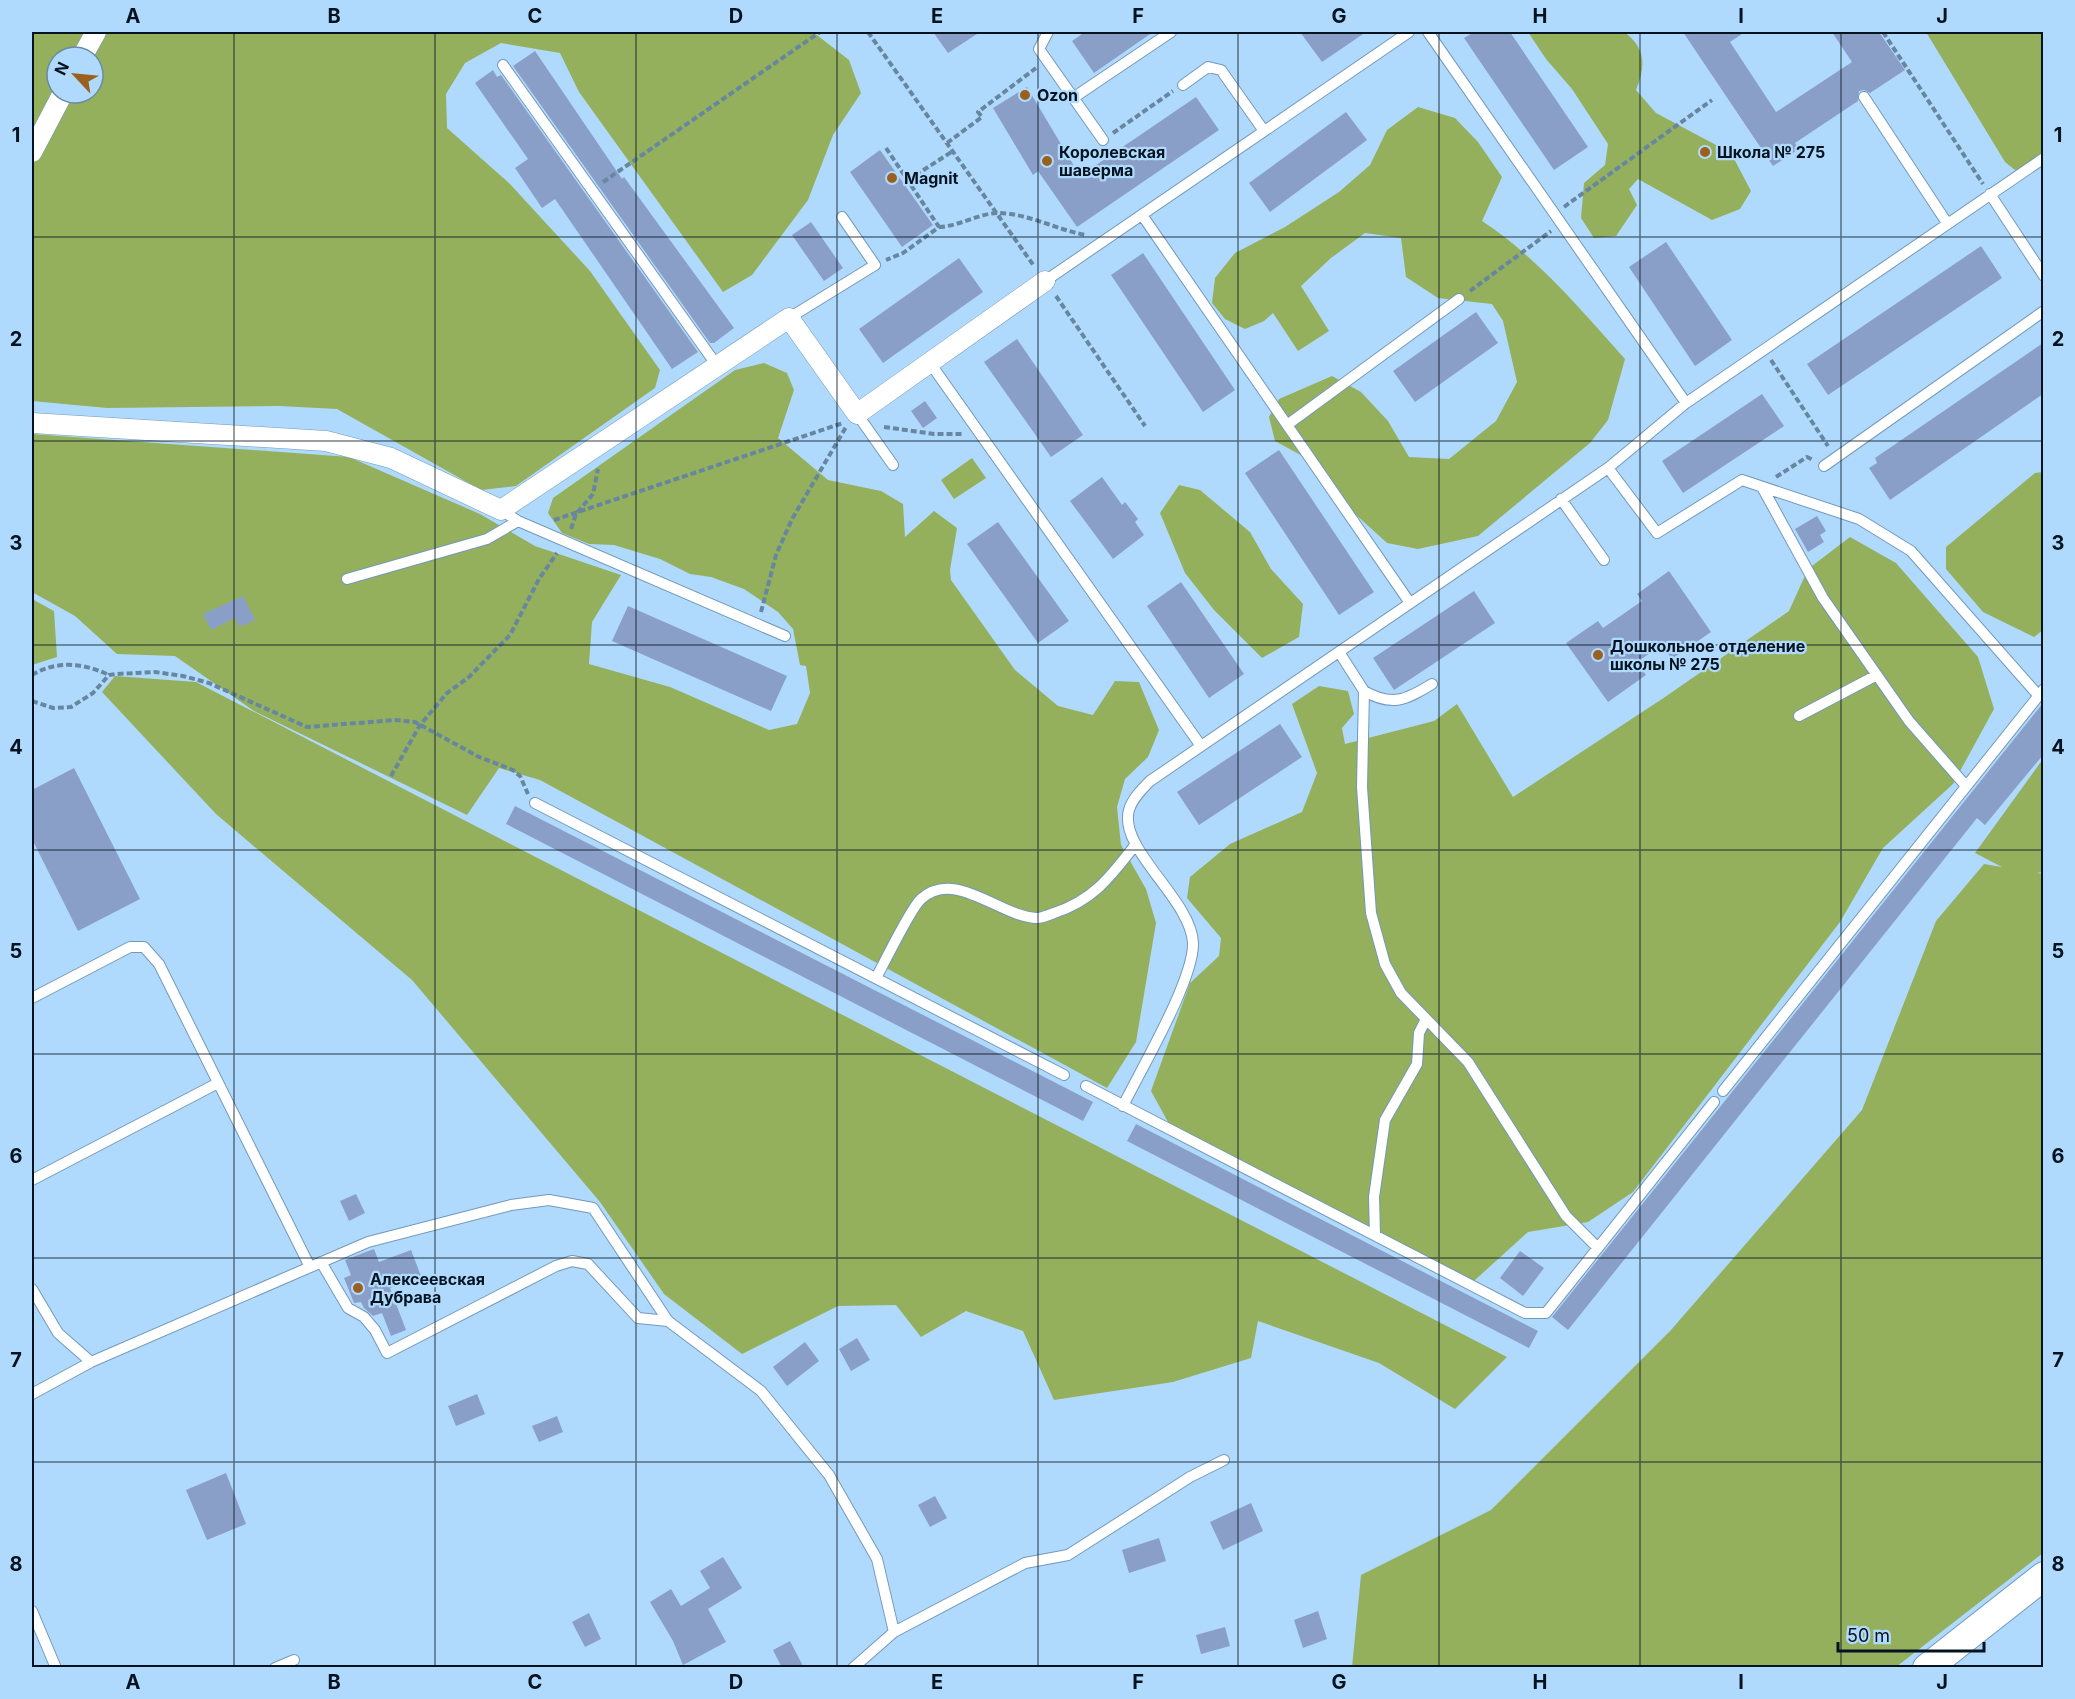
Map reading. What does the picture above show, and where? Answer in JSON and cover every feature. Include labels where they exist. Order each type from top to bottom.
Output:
[{"type":"street","points":[[32,152],[57,105]]},
{"type":"street","points":[[32,423],[326,441],[391,458],[501,510],[789,318],[861,419],[930,363],[1045,281]]},
{"type":"street","points":[[1927,1668],[2043,1576]]},
{"type":"lane","points":[[1048,32],[1039,49],[1102,141]]},
{"type":"lane","points":[[1073,98],[1171,32]]},
{"type":"lane","points":[[1045,281],[1409,32]]},
{"type":"lane","points":[[1428,32],[1686,403]]},
{"type":"lane","points":[[503,65],[717,368]]},
{"type":"lane","points":[[1184,85],[1208,67],[1221,70],[1264,131]]},
{"type":"lane","points":[[1864,97],[1947,223]]},
{"type":"lane","points":[[1123,1106],[1178,995],[1187,970],[1193,942],[1186,917],[1136,844],[1128,828],[1129,810],[1136,797],[1150,781],[1608,468],[1686,403],[2043,158]]},
{"type":"lane","points":[[1990,195],[2043,276]]},
{"type":"lane","points":[[1142,215],[1410,603]]},
{"type":"lane","points":[[789,318],[874,265],[842,217]]},
{"type":"lane","points":[[1287,425],[1459,299]]},
{"type":"lane","points":[[1824,466],[2043,311]]},
{"type":"lane","points":[[930,363],[1201,746]]},
{"type":"lane","points":[[861,419],[893,465]]},
{"type":"lane","points":[[1608,468],[1657,533],[1742,480],[1859,519],[1911,551],[2041,692],[1723,1091]]},
{"type":"lane","points":[[1762,487],[1823,598],[1909,721],[1966,786]]},
{"type":"lane","points":[[1561,499],[1604,560]]},
{"type":"lane","points":[[501,510],[518,521],[785,636]]},
{"type":"lane","points":[[347,579],[487,539],[518,521]]},
{"type":"lane","points":[[1339,652],[1364,691],[1381,700],[1395,701],[1411,697],[1432,684]]},
{"type":"lane","points":[[1799,717],[1877,675]]},
{"type":"lane","points":[[1364,691],[1362,787],[1371,913],[1385,964],[1401,993],[1468,1062],[1566,1216],[1598,1248]]},
{"type":"lane","points":[[535,803],[1064,1075]]},
{"type":"lane","points":[[876,978],[920,899],[933,891],[953,888],[1015,915],[1038,919],[1088,899],[1110,877],[1136,844]]},
{"type":"lane","points":[[32,998],[130,947],[144,947],[159,964],[310,1267]]},
{"type":"lane","points":[[1375,1235],[1374,1197],[1385,1120],[1417,1064],[1419,1033],[1426,1019]]},
{"type":"lane","points":[[32,1180],[218,1083]]},
{"type":"lane","points":[[1086,1086],[1525,1313],[1546,1313],[1714,1102]]},
{"type":"lane","points":[[32,1394],[91,1362],[368,1242],[511,1205],[549,1200],[593,1208],[668,1321],[761,1391],[829,1475],[877,1560],[894,1632]]},
{"type":"lane","points":[[321,1262],[348,1308],[364,1317],[375,1330],[387,1353],[556,1266],[572,1261],[588,1264],[638,1318],[668,1321]]},
{"type":"lane","points":[[32,1290],[58,1333],[91,1362]]},
{"type":"lane","points":[[853,1668],[894,1632],[1025,1563],[1068,1555],[1190,1477],[1224,1460]]},
{"type":"lane","points":[[32,1611],[56,1668]]},
{"type":"lane","points":[[275,1668],[294,1660]]},
{"type":"path","points":[[590,191],[820,32]]},
{"type":"path","points":[[868,32],[1145,426]]},
{"type":"path","points":[[1883,32],[1990,195]]},
{"type":"path","points":[[947,143],[982,117],[978,112],[1047,60]]},
{"type":"path","points":[[1102,141],[1184,85]]},
{"type":"path","points":[[1554,214],[1712,100]]},
{"type":"path","points":[[886,148],[939,227]]},
{"type":"path","points":[[908,180],[953,151]]},
{"type":"path","points":[[874,265],[903,253],[939,227],[954,226],[997,213],[1024,216],[1078,233],[1108,238]]},
{"type":"path","points":[[1459,299],[1561,224]]},
{"type":"path","points":[[1764,349],[1836,458]]},
{"type":"path","points":[[861,419],[934,434],[980,434]]},
{"type":"path","points":[[530,526],[576,514],[849,421],[792,519],[776,555],[758,624]]},
{"type":"path","points":[[391,776],[420,725],[447,693],[469,677],[510,635],[539,579],[565,541],[576,514],[593,494],[597,471],[612,437]]},
{"type":"path","points":[[1762,487],[1807,457],[1824,466]]},
{"type":"path","points":[[32,675],[44,667],[65,664],[94,668],[109,675],[154,672],[209,683],[307,727],[395,720],[420,725],[479,757],[513,770],[535,803]]},
{"type":"path","points":[[32,702],[53,708],[70,707],[93,693],[109,675]]},
{"type":"green space","points":[[32,32],[813,32],[849,60],[861,93],[833,135],[808,200],[752,275],[723,292],[579,92],[560,53],[501,43],[465,63],[446,94],[447,128],[509,183],[590,271],[660,370],[655,388],[516,486],[481,490],[337,409],[279,406],[107,408],[32,401]]},
{"type":"green space","points":[[1528,32],[1624,32],[1637,44],[1642,58],[1636,90],[1656,113],[1731,153],[1751,191],[1740,209],[1712,220],[1638,179],[1629,189],[1637,205],[1616,236],[1594,238],[1581,218],[1584,183],[1605,165],[1608,144],[1572,89],[1546,59]]},
{"type":"green space","points":[[1926,32],[2043,32],[2043,154],[2031,164],[2015,170],[2005,162]]},
{"type":"green space","points":[[1418,107],[1455,118],[1478,142],[1502,177],[1482,221],[1540,268],[1625,359],[1608,420],[1590,443],[1478,536],[1418,549],[1387,543],[1343,503],[1306,458],[1275,441],[1269,417],[1279,399],[1332,376],[1361,392],[1388,421],[1409,457],[1449,459],[1496,421],[1517,382],[1503,321],[1492,304],[1438,298],[1406,277],[1401,238],[1365,233],[1331,258],[1301,286],[1329,331],[1298,351],[1273,313],[1264,321],[1245,329],[1225,319],[1212,303],[1215,278],[1235,253],[1285,227],[1339,192],[1370,165],[1387,130]]},
{"type":"green space","points":[[764,363],[787,373],[794,390],[778,438],[828,480],[881,491],[903,504],[905,537],[934,511],[957,528],[950,570],[951,580],[1015,670],[1058,706],[1093,715],[1115,681],[1139,682],[1159,730],[1148,757],[1125,779],[1117,807],[1121,845],[1146,889],[1156,923],[1136,1042],[1107,1088],[540,780],[499,768],[467,815],[254,711],[175,656],[117,654],[75,616],[32,592],[32,434],[349,457],[480,514],[535,546],[621,575],[592,622],[589,664],[670,687],[769,730],[797,724],[810,693],[806,666],[800,665],[793,629],[778,612],[744,589],[711,577],[690,574],[660,559],[614,545],[589,544],[562,533],[548,513],[553,498],[735,370]]},
{"type":"green space","points":[[972,458],[986,478],[954,499],[941,480]]},
{"type":"green space","points":[[2043,472],[2043,630],[2034,637],[1983,612],[1946,569],[1946,547],[2035,473]]},
{"type":"green space","points":[[1179,485],[1200,490],[1250,532],[1271,569],[1303,604],[1299,637],[1262,658],[1214,610],[1185,573],[1160,513]]},
{"type":"green space","points":[[1850,537],[1896,563],[1978,657],[1994,709],[1953,784],[1883,848],[1840,922],[1633,1192],[1588,1222],[1528,1232],[1475,1280],[1462,1280],[1168,1122],[1151,1091],[1190,983],[1219,956],[1221,938],[1187,898],[1190,877],[1230,844],[1302,812],[1317,773],[1292,704],[1319,686],[1348,691],[1354,714],[1342,728],[1345,744],[1434,721],[1457,704],[1513,797],[1665,697],[1789,611],[1808,569]]},
{"type":"green space","points":[[32,599],[54,611],[57,657],[32,665]]},
{"type":"green space","points":[[115,676],[196,682],[1507,1357],[1455,1409],[1379,1363],[1258,1321],[1251,1358],[1173,1382],[1054,1400],[1023,1331],[966,1311],[921,1337],[896,1305],[838,1306],[742,1354],[664,1294],[600,1202],[412,980],[216,814],[102,692]]},
{"type":"green space","points":[[2043,759],[2043,872],[2037,873],[2044,874],[2043,1553],[1896,1667],[1352,1667],[1361,1575],[1491,1510],[1671,1330],[1862,1110],[1936,921],[1984,864],[2002,867],[1975,853]]},
{"type":"building","points":[[933,32],[980,32],[948,53]]},
{"type":"building","points":[[1085,32],[1153,32],[1094,73],[1072,41]]},
{"type":"building","points":[[1300,32],[1366,32],[1322,62]]},
{"type":"building","points":[[1474,32],[1510,32],[1588,147],[1554,170],[1464,38]]},
{"type":"building","points":[[1683,32],[1745,32],[1730,42],[1776,112],[1852,62],[1832,32],[1879,32],[1905,70],[1870,93],[1864,90],[1859,91],[1858,101],[1795,143],[1799,149],[1773,166]]},
{"type":"building","points":[[535,51],[622,179],[624,177],[734,328],[714,343],[710,343],[513,66]]},
{"type":"building","points":[[493,70],[497,77],[501,75],[698,352],[672,369],[555,199],[542,208],[515,168],[528,159],[475,83]]},
{"type":"building","points":[[1027,87],[1080,176],[1196,97],[1219,130],[1077,227],[1038,171],[1033,175],[993,108]]},
{"type":"building","points":[[1346,112],[1367,140],[1270,212],[1249,183]]},
{"type":"building","points":[[880,150],[933,225],[902,247],[850,172]]},
{"type":"building","points":[[811,222],[843,268],[824,281],[792,235]]},
{"type":"building","points":[[1666,242],[1732,340],[1695,366],[1629,267]]},
{"type":"building","points":[[1981,246],[2002,278],[1828,395],[1807,364]]},
{"type":"building","points":[[1143,253],[1235,390],[1203,412],[1111,275]]},
{"type":"building","points":[[959,258],[983,292],[883,363],[859,329]]},
{"type":"building","points":[[1476,312],[1498,343],[1415,402],[1393,371]]},
{"type":"building","points":[[1017,339],[1083,435],[1051,457],[984,362]]},
{"type":"building","points":[[2043,343],[2043,394],[1890,500],[1869,468],[1877,463],[1875,458]]},
{"type":"building","points":[[1762,394],[1784,426],[1683,493],[1662,461]]},
{"type":"building","points":[[925,401],[937,418],[923,428],[911,411]]},
{"type":"building","points":[[1279,450],[1374,592],[1339,615],[1245,473]]},
{"type":"building","points":[[1102,477],[1122,505],[1125,502],[1138,519],[1135,522],[1144,535],[1113,559],[1070,501]]},
{"type":"building","points":[[1817,516],[1826,531],[1820,535],[1824,542],[1808,552],[1795,529]]},
{"type":"building","points":[[998,522],[1069,621],[1038,643],[967,544]]},
{"type":"building","points":[[1669,571],[1711,632],[1672,659],[1662,645],[1637,662],[1646,675],[1608,702],[1566,643],[1598,621],[1603,628],[1642,601],[1637,594]]},
{"type":"building","points":[[1181,582],[1244,674],[1209,698],[1147,606]]},
{"type":"building","points":[[1474,591],[1495,623],[1394,690],[1373,658]]},
{"type":"building","points":[[243,596],[255,620],[239,627],[235,618],[211,630],[203,614]]},
{"type":"building","points":[[628,606],[787,676],[771,711],[612,641]]},
{"type":"building","points":[[2043,703],[2043,755],[1985,825],[1977,818],[1568,1330],[1552,1317]]},
{"type":"building","points":[[1280,724],[1302,757],[1199,825],[1177,792]]},
{"type":"building","points":[[74,768],[140,899],[78,931],[32,839],[32,790]]},
{"type":"building","points":[[515,806],[1093,1102],[1083,1121],[506,824]]},
{"type":"building","points":[[1136,1124],[1538,1331],[1529,1348],[1127,1141]]},
{"type":"building","points":[[356,1194],[365,1213],[349,1221],[340,1201]]},
{"type":"building","points":[[374,1249],[379,1262],[411,1250],[421,1276],[390,1288],[406,1330],[391,1336],[382,1313],[373,1316],[361,1302],[354,1303],[344,1278],[351,1275],[345,1260]]},
{"type":"building","points":[[1520,1251],[1544,1268],[1523,1296],[1500,1278]]},
{"type":"building","points":[[857,1338],[870,1360],[851,1371],[839,1349]]},
{"type":"building","points":[[805,1342],[819,1361],[787,1386],[773,1367]]},
{"type":"building","points":[[477,1394],[485,1414],[456,1426],[448,1406]]},
{"type":"building","points":[[557,1416],[563,1432],[539,1442],[532,1426]]},
{"type":"building","points":[[226,1473],[246,1524],[207,1540],[186,1490]]},
{"type":"building","points":[[935,1496],[947,1518],[930,1527],[918,1505]]},
{"type":"building","points":[[1251,1503],[1263,1531],[1223,1550],[1210,1522]]},
{"type":"building","points":[[1159,1538],[1166,1561],[1129,1573],[1122,1550]]},
{"type":"building","points":[[723,1557],[742,1588],[708,1609],[726,1642],[683,1665],[673,1641],[650,1602],[671,1589],[681,1606],[710,1588],[700,1571]]},
{"type":"building","points":[[1318,1611],[1327,1639],[1303,1648],[1294,1620]]},
{"type":"building","points":[[589,1613],[601,1639],[585,1647],[572,1622]]},
{"type":"building","points":[[1225,1627],[1230,1646],[1201,1654],[1196,1635]]},
{"type":"building","points":[[790,1641],[804,1668],[782,1668],[773,1650]]},
{"type":"place","name":"Ozon","points":[[1025,95]]},
{"type":"place","name":"Школа № 275","points":[[1705,152]]},
{"type":"place","name":"Королевская шаверма","points":[[1047,161]]},
{"type":"place","name":"Magnit","points":[[892,178]]},
{"type":"place","name":"Дошкольное отделение школы № 275","points":[[1598,655]]},
{"type":"place","name":"Алексеевская Дубрава","points":[[358,1288]]}]
